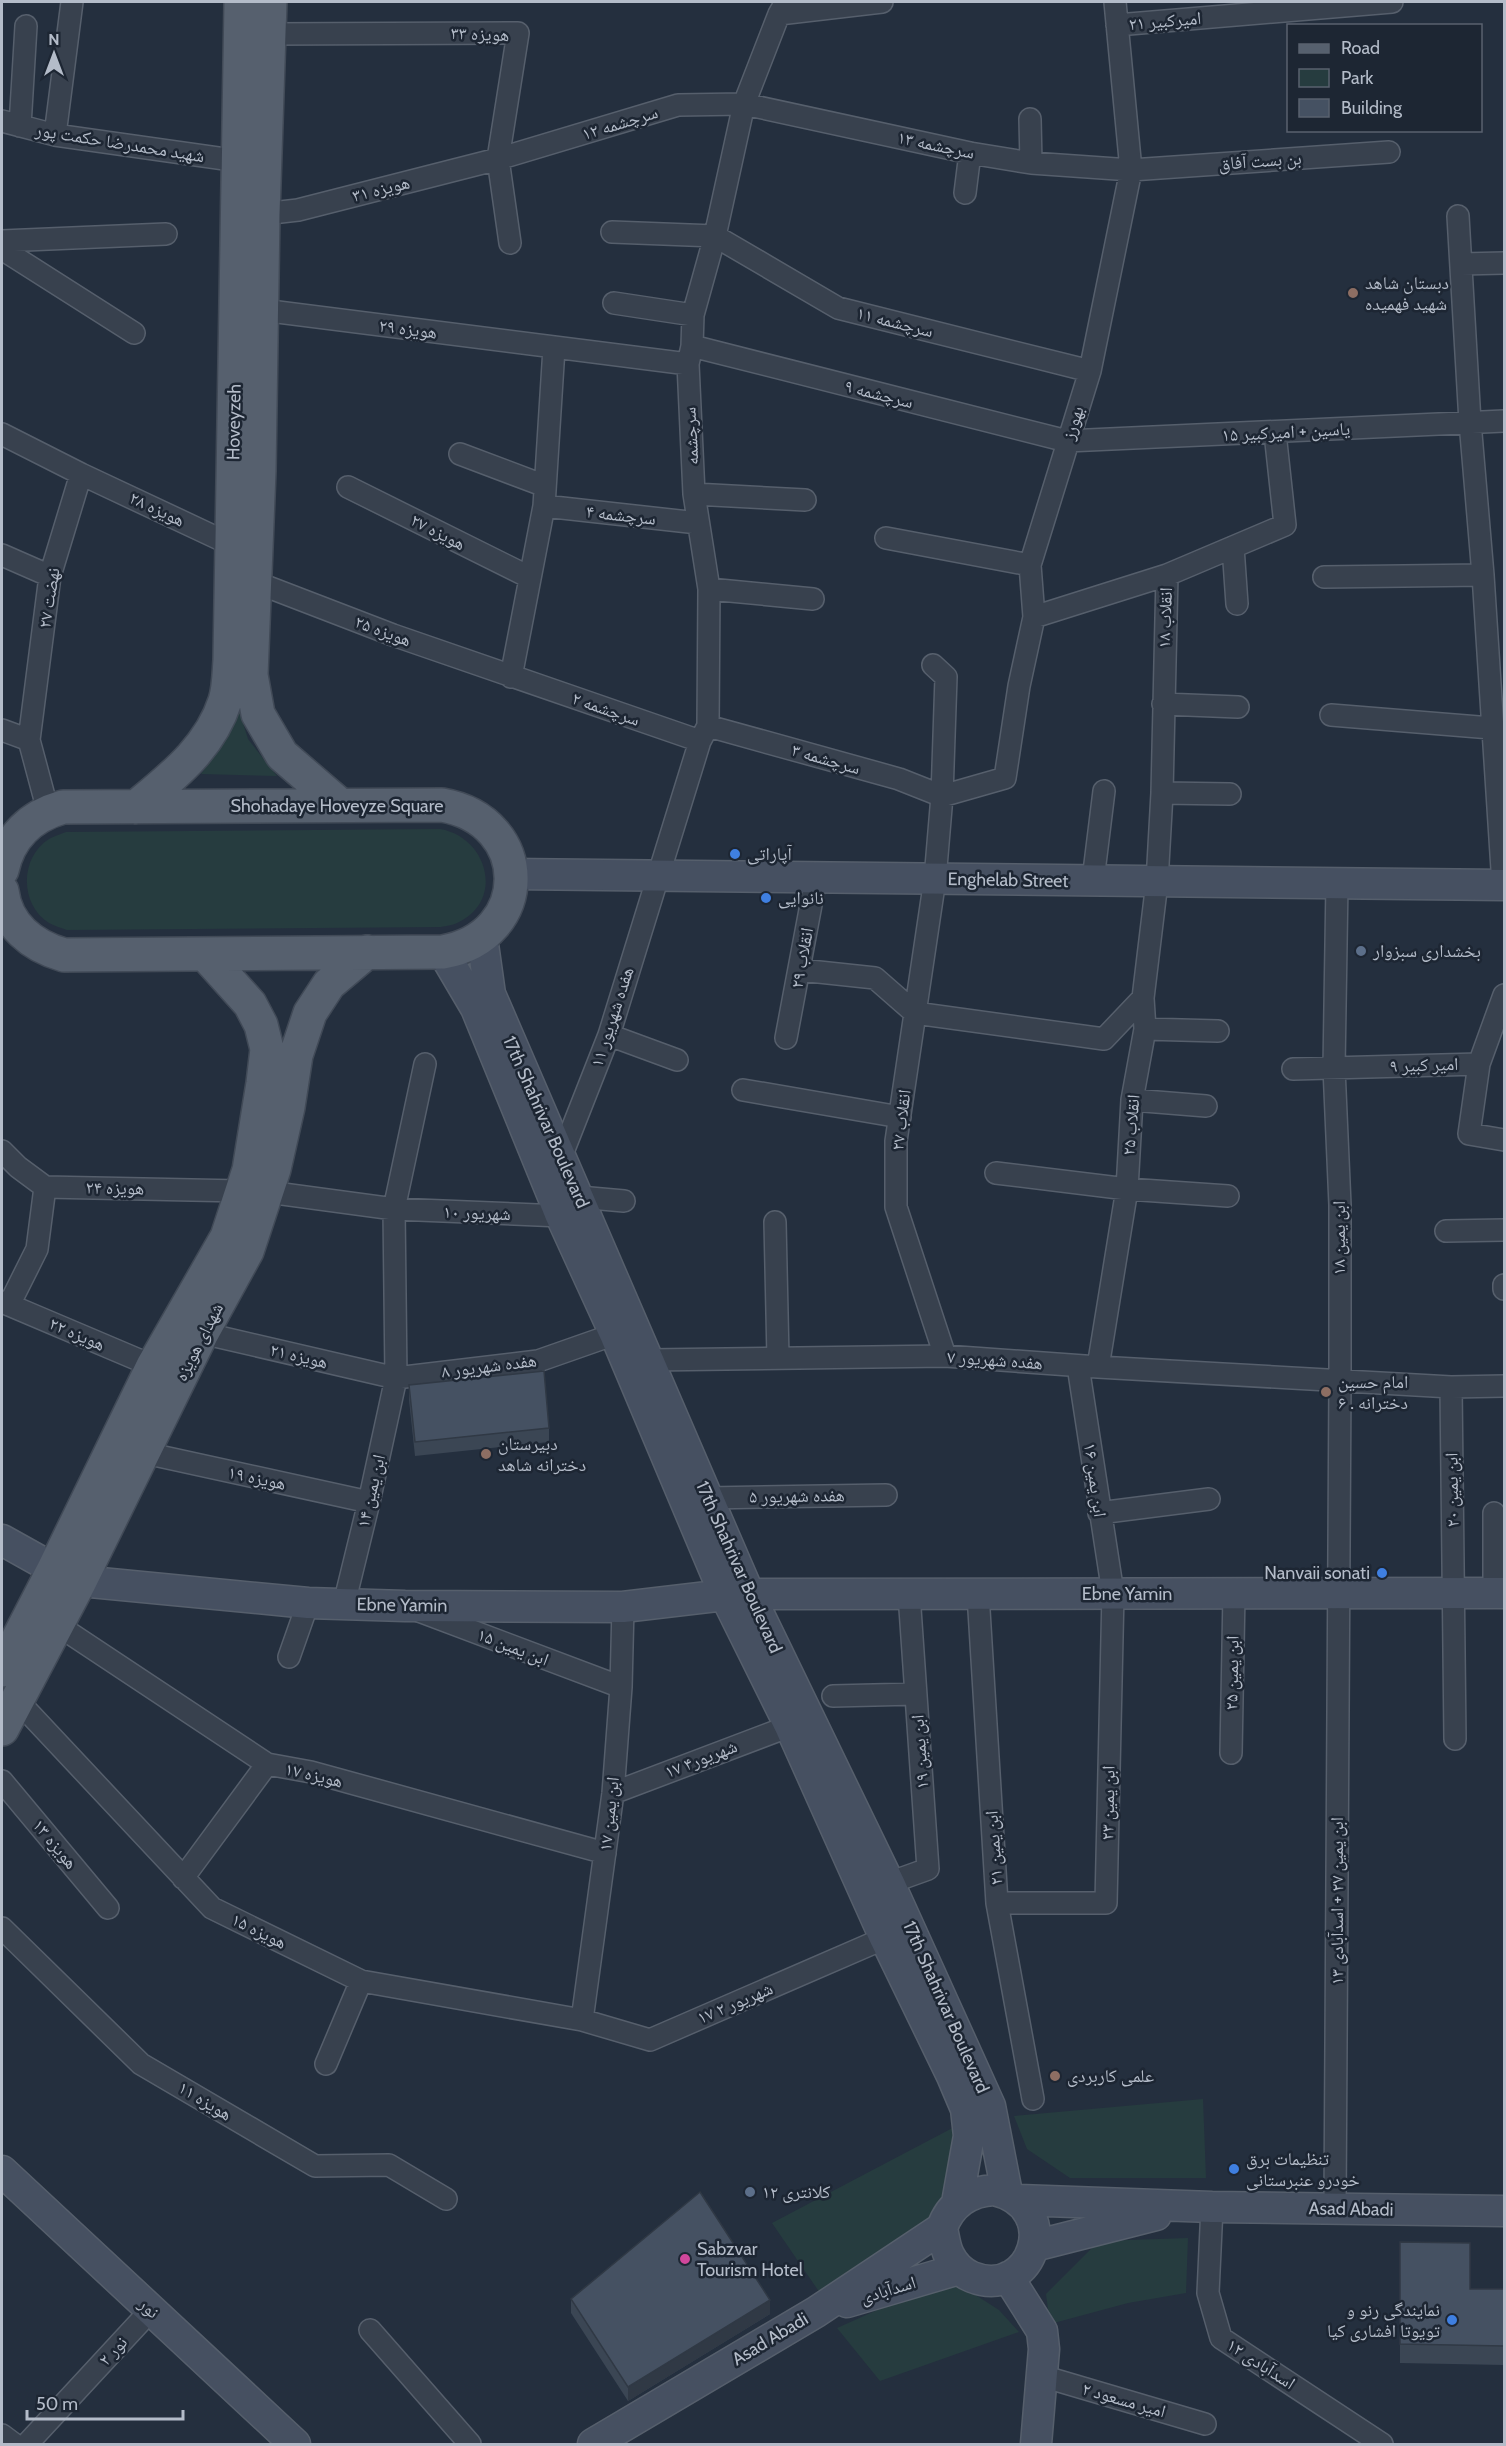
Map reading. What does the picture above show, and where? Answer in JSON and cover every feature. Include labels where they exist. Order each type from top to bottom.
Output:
[{"type":"main road","name":"Hoveyzeh","points":[[136,807],[187,765],[210,733],[225,701],[230,660],[241,2]]},
{"type":"main road","name":"Hoveyzeh","points":[[270,2],[262,214],[262,310],[251,675],[258,714],[282,755],[340,805]]},
{"type":"main road","name":"Shohadaye Hoveyze Square","points":[[2,891],[8,912],[8,922],[37,944],[64,955],[443,952],[464,947],[482,937],[501,916],[507,903],[511,874],[509,859],[495,832],[484,821],[471,813],[442,805],[63,807],[24,825]]},
{"type":"main road","points":[[2,870],[6,853],[24,825]]},
{"type":"main road","name":"Enghelab Street","points":[[511,874],[1504,885]]},
{"type":"main road","name":"17th Shahrivar Boulevard","points":[[482,937],[490,994],[561,1156],[570,1207],[615,1334],[737,1594],[889,1883],[990,2106],[1013,2197]]},
{"type":"main road","name":"شهدای هویزه","points":[[2,1729],[56,1624],[67,1575],[153,1366],[254,1192],[288,1107],[296,1055],[309,1013],[328,984],[367,952]]},
{"type":"main road","name":"17th Shahrivar Boulevard","points":[[443,952],[476,1008],[570,1207],[650,1360],[707,1498],[737,1594],[790,1726],[885,1938],[966,2109],[969,2136],[957,2203]]},
{"type":"main road","name":"شهدای هویزه","points":[[6,1649],[67,1575],[145,1453],[202,1333],[247,1251],[254,1192],[249,1170],[267,1048],[261,1025],[250,1004],[206,954]]},
{"type":"main road","points":[[2,1540],[67,1575]]},
{"type":"main road","name":"Ebne Yamin","points":[[67,1575],[308,1604],[405,1606],[623,1607],[737,1594],[1499,1593]]},
{"type":"main road","name":"نور","points":[[2,2171],[295,2445]]},
{"type":"main road","points":[[994,2190],[1013,2197],[1028,2210],[1034,2221],[1036,2234],[1029,2259],[1020,2270],[994,2281],[980,2280],[966,2274],[948,2253],[942,2228],[957,2203],[968,2195],[981,2191],[994,2190]]},
{"type":"main road","name":"Asad Abadi","points":[[1013,2197],[1204,2206],[1504,2211]]},
{"type":"main road","name":"Asad Abadi","points":[[1034,2246],[1204,2206]]},
{"type":"main road","name":"Asad Abadi","points":[[593,2445],[816,2312],[942,2228]]},
{"type":"main road","name":"اسدآبادی","points":[[816,2312],[959,2268]]},
{"type":"main road","points":[[1008,2277],[1042,2331],[1044,2349],[1036,2445]]},
{"type":"street","points":[[55,135],[72,2]]},
{"type":"street","points":[[783,8],[882,2]]},
{"type":"street","name":"بهورز","points":[[942,796],[1005,778],[1019,686],[1034,617],[1030,565],[1090,371],[1131,170],[1115,2]]},
{"type":"street","name":"امیرکبیر ۲۱","points":[[1118,25],[1392,2]]},
{"type":"street","name":"سرچشمه","points":[[656,876],[704,733],[709,589],[694,494],[690,355],[693,315],[715,236],[744,104],[783,8]]},
{"type":"street","points":[[11,124],[26,26]]},
{"type":"street","name":"هویزه ۳۳","points":[[269,34],[518,33],[498,159],[510,243]]},
{"type":"street","name":"سرچشمه ۱۳","points":[[744,104],[970,153],[1031,163],[1131,170]]},
{"type":"street","name":"سرچشمه ۱۲","points":[[498,159],[678,105],[744,104]]},
{"type":"street","points":[[1030,119],[1031,163]]},
{"type":"street","name":"شهید محمدرضا حکمت پور","points":[[11,124],[55,135],[239,161]]},
{"type":"street","name":"بن بست آفاق","points":[[1131,170],[1389,152]]},
{"type":"street","points":[[965,193],[970,153]]},
{"type":"street","name":"هویزه ۳۱","points":[[262,214],[298,210],[498,159]]},
{"type":"street","points":[[1458,216],[1470,423],[1483,575],[1493,759],[1504,885]]},
{"type":"street","points":[[612,232],[715,236]]},
{"type":"street","points":[[2,241],[166,234]]},
{"type":"street","name":"سرچشمه ۱۱","points":[[715,236],[838,308],[1090,371]]},
{"type":"street","points":[[2,249],[134,333]]},
{"type":"street","points":[[1461,264],[1504,263]]},
{"type":"street","points":[[614,303],[693,315]]},
{"type":"street","name":"هویزه ۲۹","points":[[262,310],[554,348],[690,355]]},
{"type":"street","points":[[512,676],[544,496],[554,348]]},
{"type":"street","name":"سرچشمه ۹","points":[[690,355],[1067,441]]},
{"type":"street","name":"یاسین + امیرکبیر ۱۵","points":[[1067,441],[1504,421]]},
{"type":"street","name":"انقلاب ۱۸","points":[[1157,882],[1162,793],[1167,575],[1285,525],[1275,433]]},
{"type":"street","points":[[2,434],[81,474]]},
{"type":"street","name":"سرچشمه ۴","points":[[460,454],[544,496],[698,523]]},
{"type":"street","name":"هویزه ۲۸","points":[[81,474],[232,545]]},
{"type":"street","name":"نهضت ۲۷","points":[[24,825],[29,740],[50,576],[81,474]]},
{"type":"street","name":"هویزه ۲۷","points":[[348,487],[529,578]]},
{"type":"street","points":[[694,494],[804,500]]},
{"type":"street","points":[[886,538],[1030,565]]},
{"type":"street","points":[[1233,547],[1237,604]]},
{"type":"street","points":[[2,555],[50,576]]},
{"type":"street","points":[[1034,617],[1167,575]]},
{"type":"street","points":[[1324,577],[1483,575]]},
{"type":"street","name":"هویزه ۲۵","points":[[255,582],[393,635],[512,676]]},
{"type":"street","points":[[709,589],[813,598]]},
{"type":"street","name":"انقلاب ۲۷","points":[[933,665],[946,676],[942,796],[935,879],[896,1141],[896,1207],[945,1356]]},
{"type":"street","name":"سرچشمه ۲","points":[[512,676],[704,733]]},
{"type":"street","points":[[1163,704],[1238,707]]},
{"type":"street","points":[[1330,716],[1491,728]]},
{"type":"street","points":[[2,730],[29,740]]},
{"type":"street","name":"سرچشمه ۳","points":[[704,733],[899,779],[942,796]]},
{"type":"street","points":[[1093,880],[1104,791]]},
{"type":"street","points":[[1162,793],[1230,794]]},
{"type":"street","name":"هفده شهریور ۱۱","points":[[561,1156],[609,1035],[656,876]]},
{"type":"street","name":"انقلاب ۲۹","points":[[786,1038],[816,878]]},
{"type":"street","name":"انقلاب ۲۵","points":[[1088,1367],[1127,1189],[1132,1100],[1145,1029],[1143,998],[1157,882]]},
{"type":"street","name":"ابن یمین ۱۸","points":[[1337,883],[1335,1068],[1340,1205],[1339,1593]]},
{"type":"street","points":[[800,970],[875,978],[915,1013],[1104,1039],[1143,998]]},
{"type":"street","points":[[1479,1064],[1504,995]]},
{"type":"street","points":[[1145,1029],[1218,1031]]},
{"type":"street","points":[[609,1035],[677,1060]]},
{"type":"street","name":"ابن یمین ۱۴","points":[[344,1604],[396,1378],[394,1209],[425,1064]]},
{"type":"street","name":"امیر کبیر ۹","points":[[1293,1069],[1479,1064],[1469,1134],[1504,1140]]},
{"type":"street","points":[[743,1090],[900,1117]]},
{"type":"street","points":[[1132,1100],[1206,1106]]},
{"type":"street","points":[[2,1151],[45,1187],[37,1249],[5,1303]]},
{"type":"street","points":[[996,1173],[1127,1189],[1228,1196]]},
{"type":"street","name":"هویزه ۲۴","points":[[45,1187],[254,1192],[394,1209]]},
{"type":"street","name":"شهریور ۱۰","points":[[394,1209],[570,1207],[624,1201]]},
{"type":"street","points":[[775,1222],[778,1358]]},
{"type":"street","points":[[1446,1231],[1504,1230]]},
{"type":"street","name":"هویزه ۲۲","points":[[5,1303],[153,1366]]},
{"type":"street","name":"هویزه ۲۱","points":[[202,1333],[396,1378]]},
{"type":"street","name":"هفده شهریور ۸","points":[[396,1378],[538,1361],[615,1334]]},
{"type":"street","name":"هفده شهریور ۷","points":[[650,1360],[945,1356],[1088,1367],[1450,1388],[1504,1386]]},
{"type":"street","name":"ابن یمین ۱۶","points":[[1088,1367],[1099,1513],[1113,1593]]},
{"type":"street","name":"ابن یمین ۲۰","points":[[1450,1388],[1455,1739]]},
{"type":"street","name":"هویزه ۱۹","points":[[145,1453],[369,1502]]},
{"type":"street","name":"هفده شهریور ۵","points":[[707,1498],[886,1495]]},
{"type":"street","points":[[1099,1513],[1209,1499]]},
{"type":"street","points":[[1494,1513],[1499,1593]]},
{"type":"street","name":"ابن یمین ۲۳","points":[[997,1903],[1106,1903],[1113,1593]]},
{"type":"street","name":"ابن یمین ۲۵","points":[[1231,1753],[1233,1593]]},
{"type":"street","name":"ابن یمین ۲۷ + اسدآبادی ۱۳","points":[[1335,2208],[1339,1593]]},
{"type":"street","name":"ابن یمین ۱۹","points":[[889,1883],[928,1869],[909,1594]]},
{"type":"street","name":"ابن یمین ۲۱","points":[[978,1594],[997,1903],[1033,2099]]},
{"type":"street","points":[[289,1657],[308,1604]]},
{"type":"street","name":"ابن یمین ۱۵","points":[[405,1606],[621,1687]]},
{"type":"street","name":"ابن یمین ۱۷","points":[[582,2020],[613,1793],[621,1687],[623,1607]]},
{"type":"street","name":"هویزه ۱۷","points":[[56,1624],[267,1764],[311,1772],[605,1853]]},
{"type":"street","points":[[833,1696],[915,1694]]},
{"type":"street","name":"هویزه ۱۵","points":[[16,1699],[212,1908],[361,1981],[582,2020]]},
{"type":"street","name":"۱۷ شهریور۴","points":[[613,1793],[790,1726]]},
{"type":"street","points":[[183,1878],[267,1764]]},
{"type":"street","name":"هویزه ۱۳","points":[[2,1781],[108,1908]]},
{"type":"street","name":"هویزه ۱۱","points":[[2,1928],[141,2064],[315,2166],[389,2165],[446,2199]]},
{"type":"street","name":"۱۷ شهریور ۲","points":[[582,2020],[650,2040],[885,1938]]},
{"type":"street","points":[[326,2064],[361,1981]]},
{"type":"street","name":"اسدآبادی ۱۲","points":[[1204,2206],[1208,2293],[1221,2338],[1382,2445]]},
{"type":"street","name":"نور ۲","points":[[27,2445],[151,2310]]},
{"type":"street","points":[[370,2330],[470,2445]]},
{"type":"street","name":"امیر مسعود ۲","points":[[1042,2376],[1205,2424]]},
{"type":"street","points":[[2,2435],[14,2445]]},
{"type":"green space","points":[[238,707],[248,739],[277,776],[201,774],[223,744]]},
{"type":"green space","points":[[440,829],[456,834],[479,856],[486,885],[482,899],[473,912],[457,923],[441,927],[67,930],[49,923],[39,915],[28,894],[28,869],[32,858],[39,847],[49,839],[66,832]]},
{"type":"green space","points":[[1203,2099],[1206,2178],[1070,2178],[1027,2149],[1014,2116]]},
{"type":"green space","points":[[962,2123],[949,2206],[822,2296],[772,2223]]},
{"type":"green space","points":[[1188,2238],[1186,2293],[1128,2303],[1050,2324],[1046,2294],[1099,2241]]},
{"type":"green space","points":[[949,2278],[999,2310],[1019,2332],[880,2381],[837,2328]]},
{"type":"building","points":[[544,1371],[549,1428],[415,1442],[409,1385]]},
{"type":"building","name":"Sabzvar Tourism Hotel","points":[[700,2192],[770,2300],[628,2387],[571,2299]]},
{"type":"building","name":"نمایندگی رنو و تویوتا افشاری کیا","points":[[1400,2242],[1470,2243],[1470,2289],[1504,2289],[1504,2346],[1400,2344]]},
{"type":"place","name":"دبستان شاهد شهید فهمیده","points":[[1353,293]]},
{"type":"place","name":"آپاراتی","points":[[735,854]]},
{"type":"place","name":"نانوایی","points":[[766,898]]},
{"type":"place","name":"بخشداری سبزوار","points":[[1361,951]]},
{"type":"place","name":"امام حسین ۶ . دخترانه","points":[[1326,1392]]},
{"type":"place","name":"دبیرستان دخترانه شاهد","points":[[486,1454]]},
{"type":"place","name":"Nanvaii sonati","points":[[1382,1573]]},
{"type":"place","name":"علمی کاربردی","points":[[1055,2076]]},
{"type":"place","name":"تنظیمات برق خودرو عنبرستانی","points":[[1234,2169]]},
{"type":"place","name":"کلانتری ۱۲","points":[[750,2192]]},
{"type":"place","name":"Sabzvar Tourism Hotel","points":[[685,2259]]},
{"type":"place","name":"نمایندگی رنو و تویوتا افشاری کیا","points":[[1452,2320]]}]
